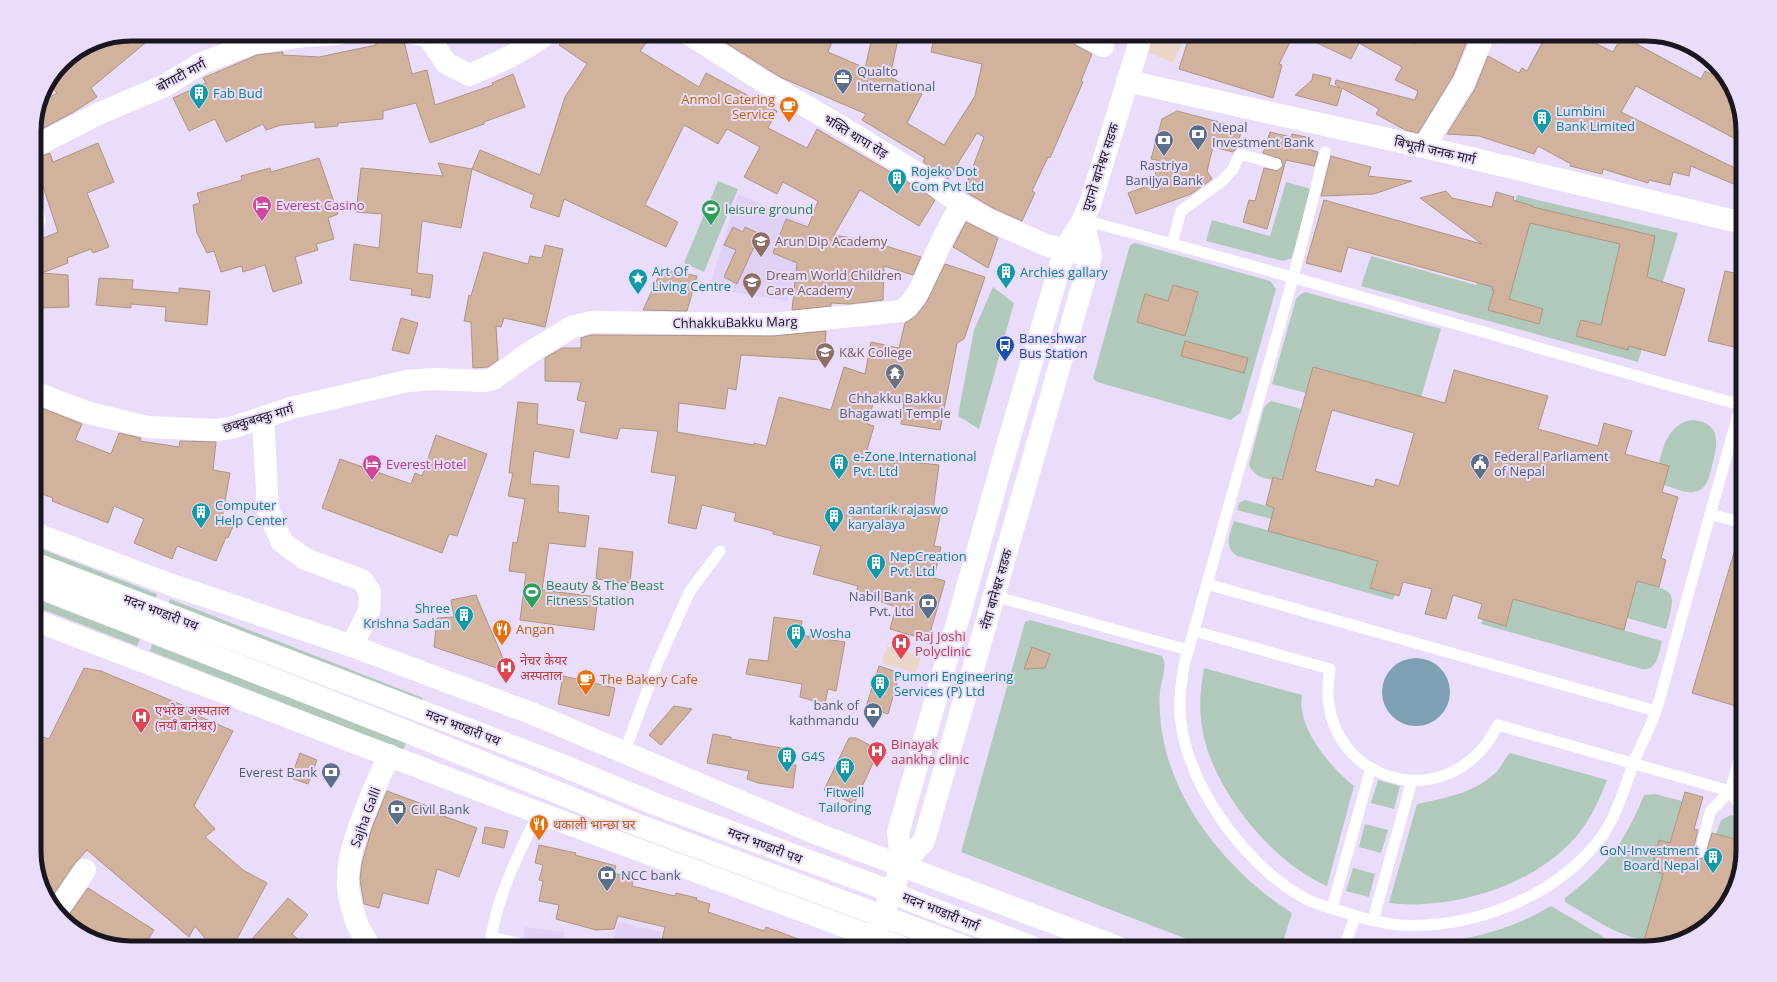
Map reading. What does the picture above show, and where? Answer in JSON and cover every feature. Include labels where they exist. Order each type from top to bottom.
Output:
[{"type":"main road","name":"बोगाटी मार्ग","points":[[41,143],[98,114],[164,86],[202,63],[254,43],[268,41]]},
{"type":"main road","points":[[431,41],[446,63],[469,75],[496,64],[536,41]]},
{"type":"main road","name":"भक्ति थापा रोड़","points":[[700,41],[928,180],[962,205],[987,219],[1026,234],[1046,244],[1091,256]]},
{"type":"main road","points":[[1094,41],[1103,46]]},
{"type":"main road","name":"पुरानो बानेश्वर सडक","points":[[1064,250],[1083,220],[1091,201],[1140,41]]},
{"type":"main road","points":[[1424,147],[1464,82],[1481,41]]},
{"type":"main road","name":"बिभूती जनक मार्ग","points":[[1127,81],[1424,147],[1736,221]]},
{"type":"main road","name":"ChhakkuBakku Marg","points":[[484,381],[493,379],[529,353],[572,327],[592,322],[774,324],[902,311],[913,300],[920,288],[951,222],[962,205]]},
{"type":"main road","name":"नँया बानेश्वर सडक","points":[[902,865],[924,841],[1091,256],[1083,220]]},
{"type":"main road","points":[[872,941],[884,916],[902,865],[898,833],[1064,250]]},
{"type":"main road","name":"छक्कुबक्कु मार्ग","points":[[41,395],[88,413],[148,427],[217,430],[231,428],[291,408],[407,381],[436,379],[484,381]]},
{"type":"main road","points":[[263,417],[268,510],[282,542],[305,559],[362,580],[370,592],[368,611],[352,646]]},
{"type":"main road","points":[[41,536],[169,584],[352,646],[531,713],[820,835],[1102,941]]},
{"type":"main road","name":"मदन भण्डारी पथ","points":[[41,566],[559,764],[663,806],[893,892]]},
{"type":"main road","name":"मदन भण्डारी पथ","points":[[41,588],[398,728],[638,825],[884,916]]},
{"type":"main road","points":[[41,623],[389,755],[869,941]]},
{"type":"main road","name":"Sajha Galli","points":[[366,941],[358,927],[348,892],[349,866],[356,836],[389,755]]},
{"type":"main road","points":[[61,907],[85,870]]},
{"type":"main road","name":"मदन भण्डारी मार्ग","points":[[893,892],[1017,941]]},
{"type":"main road","name":"मदन भण्डारी मार्ग","points":[[884,916],[950,941]]},
{"type":"lane","points":[[1325,152],[1293,278],[1188,650],[1179,694],[1181,723],[1187,752],[1197,778],[1211,803],[1243,846],[1276,878],[1307,899],[1355,916],[1398,924],[1415,925],[1457,920],[1505,907],[1530,896],[1554,882],[1577,864],[1597,843],[1614,816],[1633,763],[1656,711],[1736,423]]},
{"type":"lane","points":[[1172,244],[1180,211],[1222,181],[1233,169],[1240,154],[1276,164]]},
{"type":"lane","points":[[1083,220],[1293,278],[1624,374],[1736,404]]},
{"type":"lane","points":[[1710,514],[1736,521]]},
{"type":"lane","points":[[629,740],[657,664],[690,591],[720,551]]},
{"type":"lane","points":[[1207,584],[1656,711]]},
{"type":"lane","points":[[994,596],[1188,650]]},
{"type":"lane","points":[[1194,631],[1330,669],[1327,700],[1330,715],[1336,730],[1353,755],[1371,768],[1394,778],[1412,780],[1440,777],[1468,764],[1490,742],[1498,725],[1730,791],[1736,800]]},
{"type":"lane","points":[[1332,908],[1371,768]]},
{"type":"lane","points":[[1700,852],[1710,812],[1730,791],[1736,771]]},
{"type":"lane","points":[[1373,920],[1412,780]]},
{"type":"lane","points":[[491,941],[502,894],[538,813]]},
{"type":"lane","points":[[1346,941],[1355,916]]},
{"type":"lane","points":[[491,937],[508,941]]},
{"type":"shaded area","points":[[1141,41],[1183,41],[1173,63],[1138,48]]},
{"type":"shaded area","name":"Arun Dip Academy","points":[[738,194],[817,228],[787,301],[709,288]]},
{"type":"shaded area","name":"Raj Joshi Polyclinic","points":[[887,646],[921,656],[916,673],[882,663]]},
{"type":"shaded area","points":[[618,922],[662,932],[659,941],[613,941]]},
{"type":"shaded area","points":[[524,927],[564,932],[563,941],[525,941]]},
{"type":"green space","name":"leisure ground","points":[[718,181],[738,189],[704,272],[684,263]]},
{"type":"green space","points":[[1286,182],[1311,189],[1292,258],[1283,261],[1206,241],[1212,220],[1270,236]]},
{"type":"green space","points":[[1517,195],[1678,233],[1638,362],[1361,286],[1371,256],[1476,285],[1492,235],[1505,238]]},
{"type":"green space","points":[[1135,243],[1270,281],[1276,289],[1241,412],[1231,420],[1097,382],[1093,378],[1130,245]]},
{"type":"green space","points":[[993,287],[1014,303],[979,429],[958,416],[974,330]]},
{"type":"green space","points":[[1305,292],[1441,329],[1421,397],[1314,367],[1306,393],[1272,384],[1296,299]]},
{"type":"green space","points":[[1271,401],[1302,409],[1282,480],[1274,477],[1273,480],[1259,476],[1253,472],[1249,465],[1264,407]]},
{"type":"green space","points":[[1692,420],[1709,425],[1713,430],[1716,436],[1716,450],[1706,484],[1701,489],[1689,492],[1680,491],[1664,485],[1669,466],[1659,463],[1663,449],[1673,430],[1684,422]]},
{"type":"green space","points":[[1245,500],[1274,508],[1271,519],[1237,510],[1239,503]]},
{"type":"green space","points":[[1234,521],[1378,561],[1370,587],[1395,594],[1393,600],[1237,556],[1230,549],[1229,544]]},
{"type":"green space","points":[[41,549],[157,594],[155,600],[41,556]]},
{"type":"green space","points":[[1637,581],[1666,590],[1670,594],[1672,606],[1666,629],[1627,618]]},
{"type":"green space","points":[[170,599],[423,698],[421,704],[168,605]]},
{"type":"green space","points":[[1513,599],[1662,641],[1657,660],[1651,667],[1642,669],[1481,624],[1483,619],[1506,625]]},
{"type":"green space","points":[[41,601],[140,639],[137,646],[41,609]]},
{"type":"green space","points":[[1030,620],[1162,656],[1164,660],[1164,674],[1160,696],[1161,725],[1167,754],[1176,781],[1190,808],[1206,833],[1225,856],[1246,878],[1292,913],[1283,941],[1192,941],[961,852],[1025,622]]},
{"type":"green space","points":[[152,644],[406,743],[403,750],[150,651]]},
{"type":"green space","points":[[1204,668],[1302,695],[1304,720],[1317,746],[1335,769],[1354,786],[1327,886],[1305,874],[1263,839],[1244,817],[1228,794],[1215,769],[1206,744],[1201,720],[1200,707]]},
{"type":"green space","points":[[1510,753],[1607,780],[1590,818],[1582,829],[1565,848],[1544,865],[1520,879],[1495,890],[1468,898],[1441,903],[1389,903],[1417,804],[1437,800],[1476,787],[1496,773]]},
{"type":"green space","points":[[1378,780],[1400,786],[1394,809],[1371,803]]},
{"type":"green space","points":[[1655,794],[1682,801],[1670,843],[1659,841],[1651,870],[1663,874],[1648,928],[1653,940],[1630,936],[1607,927],[1565,902],[1565,898],[1592,875],[1613,853],[1629,827],[1644,795]]},
{"type":"green space","points":[[1731,815],[1736,816],[1736,839],[1716,834],[1721,820]]},
{"type":"green space","points":[[1365,824],[1388,830],[1381,853],[1359,847]]},
{"type":"green space","points":[[1353,868],[1375,874],[1369,897],[1346,891]]},
{"type":"green space","points":[[1551,906],[1608,941],[1447,941],[1496,931],[1533,916]]},
{"type":"water","points":[[1416,658],[1429,660],[1440,668],[1448,679],[1450,692],[1448,705],[1440,716],[1429,724],[1416,726],[1403,724],[1392,716],[1384,705],[1382,692],[1384,679],[1392,668],[1403,660]]},
{"type":"building","points":[[148,41],[91,88],[97,97],[72,113],[41,129],[44,108],[48,98],[57,93],[52,88],[63,72],[81,56],[91,50],[119,42]]},
{"type":"building","points":[[404,41],[412,74],[427,70],[435,105],[493,85],[492,83],[513,74],[525,107],[484,122],[484,124],[430,143],[416,103],[383,111],[383,119],[338,123],[338,126],[315,128],[315,122],[281,125],[266,130],[263,124],[226,142],[215,119],[189,131],[173,98],[206,83],[203,78],[257,55],[283,52],[283,55],[319,57],[376,45],[376,42]]},
{"type":"building","points":[[562,41],[646,41],[647,42],[640,51],[699,87],[706,73],[777,111],[768,128],[807,148],[817,129],[921,190],[935,200],[919,226],[860,190],[834,235],[870,241],[921,257],[913,275],[884,266],[883,300],[849,304],[831,303],[831,306],[792,310],[797,263],[773,253],[786,219],[808,227],[818,201],[783,182],[777,194],[744,177],[760,147],[727,129],[718,144],[684,125],[645,205],[678,222],[666,247],[564,199],[559,217],[530,207],[534,195],[472,169],[480,150],[540,175],[565,97],[587,64],[559,45]]},
{"type":"building","points":[[723,41],[832,41],[828,52],[865,68],[871,41],[898,41],[890,77],[922,94],[907,123],[944,145],[975,96],[982,64],[931,52],[933,41],[1071,41],[1075,45],[1092,54],[1081,81],[1083,82],[1050,158],[1048,157],[1032,191],[1035,193],[1022,221],[993,208],[964,191],[984,137],[977,133],[948,179],[923,162],[925,158],[862,120],[866,114],[780,77]]},
{"type":"building","points":[[1188,41],[1290,41],[1279,64],[1282,65],[1273,98],[1179,69]]},
{"type":"building","points":[[1313,41],[1409,41],[1414,44],[1416,41],[1467,41],[1453,76],[1418,133],[1405,130],[1376,114],[1379,109],[1342,88],[1337,106],[1295,95],[1312,80],[1313,74],[1331,78],[1329,85],[1340,88],[1335,84],[1336,80],[1415,100],[1418,91],[1395,80],[1402,67],[1359,43],[1351,59]]},
{"type":"building","points":[[1543,41],[1591,41],[1613,52],[1619,41],[1631,41],[1701,79],[1705,71],[1711,74],[1712,70],[1727,91],[1731,102],[1736,125],[1736,139],[1636,86],[1621,112],[1736,169],[1736,185],[1691,166],[1689,176],[1673,172],[1670,185],[1649,180],[1648,183],[1603,169],[1602,174],[1570,166],[1571,164],[1538,146],[1534,154],[1479,136],[1447,134],[1475,89],[1488,56],[1519,73],[1522,68],[1527,71]]},
{"type":"building","name":"Nepal Investment Bank","points":[[1177,111],[1242,128],[1237,148],[1233,152],[1213,147],[1207,171],[1212,179],[1191,194],[1136,214],[1128,193],[1153,184],[1158,163],[1157,160],[1151,159],[1162,119]]},
{"type":"building","points":[[1270,132],[1291,137],[1292,134],[1310,138],[1308,149],[1318,152],[1314,166],[1286,160],[1267,229],[1243,222],[1249,200],[1255,201],[1264,168],[1277,171],[1283,166],[1281,159],[1263,153]]},
{"type":"building","points":[[98,143],[114,182],[87,193],[109,247],[93,253],[91,249],[67,258],[68,263],[42,273],[68,275],[69,307],[41,308],[41,239],[58,232],[41,180],[41,156],[50,153],[53,162]]},
{"type":"building","points":[[1331,156],[1371,167],[1368,176],[1412,181],[1374,194],[1321,196]]},
{"type":"building","name":"Everest Casino","points":[[319,158],[338,214],[328,218],[334,239],[316,244],[318,250],[295,257],[302,283],[273,292],[265,265],[243,272],[242,266],[221,272],[214,251],[207,253],[197,233],[193,205],[200,203],[197,193],[242,180],[241,176],[270,168],[271,172]]},
{"type":"building","points":[[438,163],[472,169],[461,228],[422,221],[417,273],[433,275],[430,298],[411,295],[412,289],[350,280],[354,244],[379,248],[382,214],[356,212],[361,168],[443,176]]},
{"type":"building","points":[[1446,191],[1452,198],[1492,207],[1496,192],[1514,197],[1513,200],[1533,207],[1655,236],[1647,277],[1685,289],[1665,356],[1629,346],[1628,350],[1576,336],[1581,320],[1601,325],[1620,244],[1530,223],[1509,299],[1543,309],[1539,324],[1488,310],[1494,290],[1492,290],[1493,287],[1348,247],[1341,272],[1306,263],[1324,200],[1482,244],[1420,198]]},
{"type":"building","points":[[966,222],[998,238],[988,268],[953,247]]},
{"type":"building","points":[[733,227],[743,232],[745,227],[760,234],[737,284],[724,277],[736,250],[724,245]]},
{"type":"building","points":[[545,245],[563,249],[545,327],[504,318],[501,327],[496,326],[498,360],[488,367],[473,368],[471,322],[464,321],[469,295],[471,296],[484,252],[528,264],[530,256],[542,258]]},
{"type":"building","points":[[945,264],[985,277],[964,339],[957,343],[940,430],[901,424],[904,402],[876,394],[867,424],[874,426],[865,457],[939,465],[933,510],[941,512],[934,546],[941,547],[934,578],[945,581],[928,640],[890,629],[896,607],[856,593],[858,586],[813,574],[821,546],[773,534],[773,531],[734,521],[736,513],[702,505],[696,529],[668,523],[676,476],[651,472],[658,431],[620,428],[617,439],[580,432],[586,402],[577,400],[581,382],[545,381],[545,358],[562,348],[581,348],[581,338],[591,335],[773,336],[826,331],[824,360],[741,355],[736,390],[728,388],[725,409],[679,403],[677,432],[766,446],[779,397],[831,410],[844,367],[865,374],[871,342],[899,348],[905,323],[916,316],[926,303]]},
{"type":"building","points":[[662,269],[697,276],[687,311],[643,310]]},
{"type":"building","points":[[1725,271],[1736,273],[1736,347],[1708,341]]},
{"type":"building","points":[[99,278],[133,280],[132,289],[179,293],[179,288],[210,291],[207,325],[165,321],[166,307],[131,304],[131,308],[96,305]]},
{"type":"building","points":[[1173,285],[1198,292],[1185,336],[1137,322],[1145,294],[1168,301]]},
{"type":"building","points":[[401,318],[418,323],[409,354],[392,350]]},
{"type":"building","points":[[1185,341],[1248,358],[1244,373],[1181,356]]},
{"type":"building","points":[[1313,367],[1445,403],[1454,370],[1548,396],[1538,429],[1598,446],[1604,423],[1632,431],[1625,454],[1669,466],[1662,492],[1678,497],[1661,558],[1666,560],[1659,587],[1637,581],[1624,630],[1513,599],[1506,626],[1478,618],[1482,604],[1453,595],[1446,619],[1425,614],[1432,589],[1403,582],[1399,596],[1370,588],[1378,561],[1268,531],[1274,508],[1266,505],[1273,477],[1282,480]],"holes":[[[1332,410],[1414,433],[1399,486],[1376,479],[1374,487],[1315,471]]]},
{"type":"building","points":[[518,402],[538,404],[537,424],[574,430],[569,458],[534,451],[530,484],[559,486],[558,512],[589,516],[585,547],[549,543],[542,590],[598,597],[594,630],[520,620],[526,573],[509,571],[513,542],[517,543],[525,499],[508,496],[513,473],[509,473]]},
{"type":"building","points":[[41,408],[82,424],[75,440],[111,454],[119,433],[141,438],[140,441],[179,447],[180,441],[216,442],[213,470],[230,473],[222,519],[234,524],[228,538],[226,537],[216,561],[177,546],[172,559],[134,543],[144,519],[114,506],[108,523],[52,501],[53,498],[41,494]]},
{"type":"building","name":"Everest Hotel","points":[[436,435],[487,454],[457,536],[449,534],[442,553],[322,508],[340,459],[411,484],[415,473],[422,476]]},
{"type":"building","points":[[1736,546],[1736,706],[1692,693]]},
{"type":"building","points":[[599,548],[633,552],[630,583],[596,579]]},
{"type":"building","name":"Shree Krishna Sadan","points":[[476,595],[509,672],[434,647],[437,618],[454,617],[451,600]]},
{"type":"building","points":[[774,617],[802,621],[800,635],[845,642],[836,691],[828,689],[825,704],[800,697],[802,684],[746,674],[749,659],[768,661]]},
{"type":"building","points":[[1032,647],[1050,654],[1045,668],[1024,669]]},
{"type":"building","points":[[879,666],[900,673],[888,714],[866,707]]},
{"type":"building","points":[[84,668],[101,671],[201,713],[201,717],[233,731],[194,806],[215,829],[205,837],[243,870],[267,883],[236,941],[207,941],[195,926],[189,937],[87,850],[75,863],[53,896],[46,880],[41,857],[41,742],[43,737],[49,739]]},
{"type":"building","name":"The Bakery Cafe","points":[[563,676],[615,688],[609,716],[558,704]]},
{"type":"building","points":[[674,706],[692,709],[661,745],[649,735]]},
{"type":"building","points":[[713,734],[731,737],[731,739],[793,750],[791,765],[796,765],[793,788],[758,783],[747,779],[749,771],[707,763]]},
{"type":"building","points":[[849,738],[856,738],[879,750],[854,804],[824,790]]},
{"type":"building","points":[[300,753],[317,760],[308,784],[291,778]]},
{"type":"building","points":[[387,791],[433,808],[432,812],[477,828],[459,877],[437,869],[428,904],[383,893],[379,908],[364,904],[360,879],[362,863],[372,828]]},
{"type":"building","points":[[1685,792],[1703,797],[1694,829],[1698,830],[1693,850],[1695,857],[1699,859],[1705,857],[1712,833],[1736,839],[1733,874],[1724,896],[1710,915],[1701,922],[1691,929],[1669,938],[1644,941],[1663,874],[1651,870],[1659,840],[1670,843]]},
{"type":"building","points":[[485,827],[508,831],[504,848],[482,843]]},
{"type":"building","points":[[539,845],[576,853],[575,855],[616,866],[614,873],[634,879],[632,886],[675,896],[676,893],[697,898],[696,900],[710,904],[708,912],[764,931],[766,927],[804,941],[662,941],[665,927],[618,916],[614,929],[596,930],[556,919],[559,905],[539,901],[543,881],[539,880],[543,865],[535,863]]},
{"type":"building","points":[[88,888],[154,930],[147,941],[119,940],[108,938],[86,929],[68,916]]},
{"type":"building","points":[[288,898],[308,915],[292,934],[300,941],[250,941]]},
{"type":"place","name":"Qualto International","points":[[843,95]]},
{"type":"place","name":"Fab Bud","points":[[199,110]]},
{"type":"place","name":"Anmol Catering Service","points":[[789,123]]},
{"type":"place","name":"Lumbini Bank Limited","points":[[1542,135]]},
{"type":"place","name":"Nepal Investment Bank","points":[[1198,151]]},
{"type":"place","name":"Rastriya Banijya Bank","points":[[1164,157]]},
{"type":"place","name":"Rojeko Dot Com Pvt Ltd","points":[[897,195]]},
{"type":"place","name":"Everest Casino","points":[[262,222]]},
{"type":"place","name":"leisure ground","points":[[711,226]]},
{"type":"place","name":"Arun Dip Academy","points":[[761,258]]},
{"type":"place","name":"Archies gallary","points":[[1006,289]]},
{"type":"place","name":"Art Of Living Centre","points":[[638,295]]},
{"type":"place","name":"Dream World Children Care Academy","points":[[752,299]]},
{"type":"place","name":"Baneshwar Bus Station","points":[[1005,362]]},
{"type":"place","name":"K&K College","points":[[825,369]]},
{"type":"place","name":"Chhakku Bakku Bhagawati Temple","points":[[895,390]]},
{"type":"place","name":"e-Zone International Pvt. Ltd","points":[[839,480]]},
{"type":"place","name":"Federal Parliament of Nepal","points":[[1480,480]]},
{"type":"place","name":"Everest Hotel","points":[[372,481]]},
{"type":"place","name":"Computer Help Center","points":[[201,529]]},
{"type":"place","name":"aantarik rajaswo karyalaya","points":[[834,533]]},
{"type":"place","name":"NepCreation Pvt. Ltd","points":[[876,580]]},
{"type":"place","name":"Beauty & The Beast Fitness Station","points":[[532,609]]},
{"type":"place","name":"Nabil Bank Pvt. Ltd","points":[[928,620]]},
{"type":"place","name":"Shree Krishna Sadan","points":[[464,632]]},
{"type":"place","name":"Angan","points":[[502,646]]},
{"type":"place","name":"Wosha","points":[[796,650]]},
{"type":"place","name":"Raj Joshi Polyclinic","points":[[901,660]]},
{"type":"place","name":"नेचर केयर अस्पताल","points":[[506,684]]},
{"type":"place","name":"The Bakery Cafe","points":[[586,696]]},
{"type":"place","name":"Pumori Engineering Services (P) Ltd","points":[[880,700]]},
{"type":"place","name":"bank of kathmandu","points":[[873,729]]},
{"type":"place","name":"एभरेष्ट अस्पताल (नयाँ बानेश्वर)","points":[[141,734]]},
{"type":"place","name":"Binayak aankha clinic","points":[[877,768]]},
{"type":"place","name":"G4S","points":[[787,773]]},
{"type":"place","name":"Fitwell Tailoring","points":[[845,784]]},
{"type":"place","name":"Everest Bank","points":[[331,789]]},
{"type":"place","name":"Civil Bank","points":[[397,826]]},
{"type":"place","name":"थकाली भान्छा घर","points":[[539,841]]},
{"type":"place","name":"GoN-Investment Board Nepal","points":[[1713,874]]},
{"type":"place","name":"NCC bank","points":[[607,892]]}]
